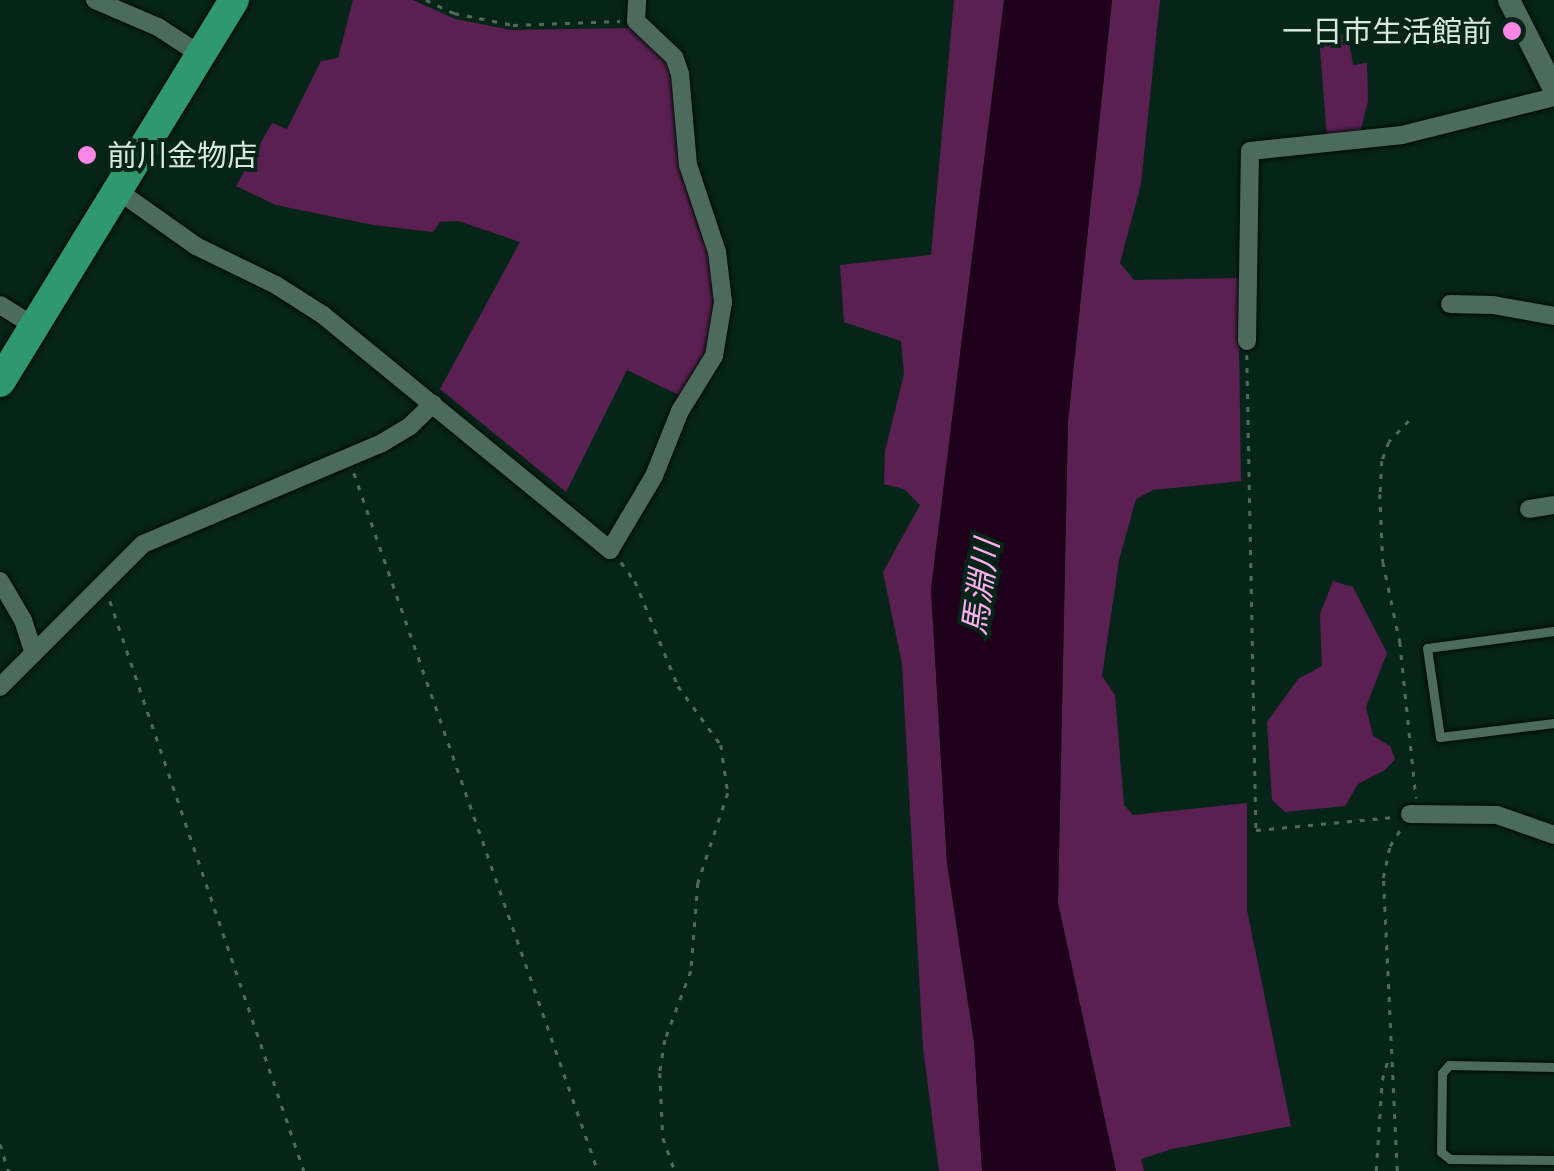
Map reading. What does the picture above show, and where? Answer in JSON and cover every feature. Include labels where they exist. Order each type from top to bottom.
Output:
[{"type":"highway","points":[[0,382],[234,0]]},
{"type":"street","points":[[95,0],[158,27],[202,55]]},
{"type":"street","points":[[118,190],[196,246],[276,285],[323,315],[610,550],[654,476],[680,411],[714,356],[723,302],[717,252],[688,165],[680,74],[674,57],[636,21],[637,0]]},
{"type":"street","points":[[1509,0],[1554,89]]},
{"type":"street","points":[[1247,342],[1250,152],[1402,136],[1554,97]]},
{"type":"street","points":[[1450,304],[1493,304],[1554,316]]},
{"type":"street","points":[[0,305],[34,326]]},
{"type":"street","points":[[0,688],[143,544],[348,458],[410,426],[432,404]]},
{"type":"street","points":[[1528,509],[1554,506]]},
{"type":"street","points":[[0,581],[23,620],[34,652]]},
{"type":"street","points":[[1410,814],[1497,815],[1554,835]]},
{"type":"lane","points":[[1554,631],[1428,648],[1440,738],[1554,723]]},
{"type":"lane","points":[[1554,1067],[1450,1065],[1442,1073],[1441,1152],[1450,1159],[1554,1160]]},
{"type":"path","points":[[426,0],[454,14],[513,25],[636,21]]},
{"type":"path","points":[[1247,342],[1256,830],[1410,814]]},
{"type":"path","points":[[1397,1171],[1383,878],[1390,846],[1410,814],[1417,790],[1400,642],[1383,562],[1380,494],[1382,461],[1389,442],[1410,421]]},
{"type":"path","points":[[348,458],[598,1171]]},
{"type":"path","points":[[610,550],[635,581],[678,686],[721,746],[728,793],[698,883],[694,958],[665,1040],[660,1073],[663,1138],[675,1171]]},
{"type":"path","points":[[105,586],[304,1171]]},
{"type":"path","points":[[1376,1171],[1382,1080],[1391,1049]]},
{"type":"path","points":[[0,1144],[9,1171]]},
{"type":"shaded area","points":[[353,0],[413,0],[455,19],[511,30],[630,28],[665,59],[671,75],[678,152],[708,249],[716,305],[707,355],[683,397],[627,370],[566,492],[440,389],[520,242],[458,221],[440,222],[433,232],[373,225],[276,205],[236,186],[272,123],[287,129],[321,61],[338,58]]},
{"type":"shaded area","points":[[954,0],[1004,0],[931,589],[947,863],[974,1042],[982,1171],[939,1171],[923,1048],[902,664],[883,572],[920,505],[904,489],[884,484],[885,451],[904,374],[901,341],[844,322],[840,265],[931,255]]},
{"type":"shaded area","points":[[1112,0],[1160,0],[1141,184],[1120,263],[1134,280],[1238,278],[1241,481],[1153,490],[1136,499],[1119,560],[1102,676],[1115,695],[1124,805],[1133,815],[1247,803],[1247,910],[1291,1126],[1172,1149],[1141,1159],[1144,1171],[1116,1171],[1058,903],[1068,421]]},
{"type":"shaded area","points":[[1348,35],[1353,65],[1367,63],[1368,101],[1360,133],[1327,138],[1319,36]]},
{"type":"shaded area","points":[[1333,581],[1353,587],[1387,653],[1366,707],[1373,736],[1390,746],[1395,759],[1385,770],[1358,784],[1345,806],[1285,812],[1272,800],[1267,722],[1298,679],[1322,666],[1320,614]]},
{"type":"water","name":"馬淵川","points":[[1004,0],[1112,0],[1068,421],[1058,903],[1116,1171],[982,1171],[974,1042],[947,863],[931,589]]},
{"type":"place","name":"一日市生活館前","points":[[1512,31]]},
{"type":"place","name":"前川金物店","points":[[87,155]]}]
